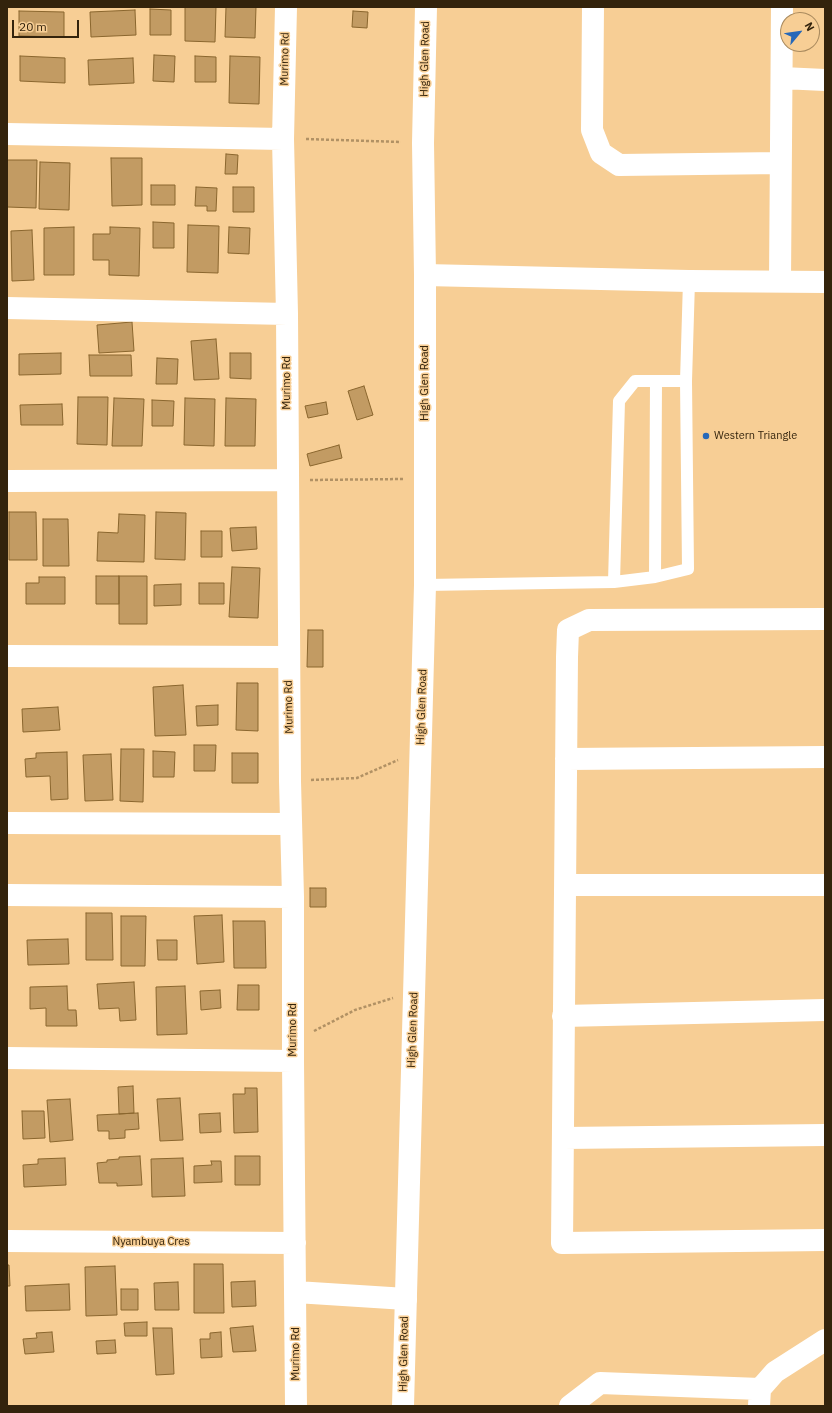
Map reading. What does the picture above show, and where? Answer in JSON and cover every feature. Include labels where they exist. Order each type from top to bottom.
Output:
[{"type":"street","name":"Murimo Rd","points":[[286,7],[283,138],[287,314],[290,824],[293,897],[296,1406]]},
{"type":"street","name":"High Glen Road","points":[[403,1406],[425,585],[425,275],[423,143],[426,7]]},
{"type":"street","points":[[593,7],[592,130],[601,153],[619,165],[780,163]]},
{"type":"street","points":[[780,281],[782,7]]},
{"type":"street","points":[[782,78],[825,80]]},
{"type":"street","points":[[7,134],[283,138]]},
{"type":"street","points":[[425,275],[689,281],[825,282]]},
{"type":"street","points":[[7,308],[287,314]]},
{"type":"street","points":[[7,480],[287,480]]},
{"type":"street","points":[[825,619],[589,620],[568,630],[566,885],[563,1016],[564,1138],[562,1244],[825,1240]]},
{"type":"street","points":[[7,656],[288,658]]},
{"type":"street","points":[[566,759],[825,757]]},
{"type":"street","points":[[7,823],[290,824]]},
{"type":"street","points":[[566,885],[825,885]]},
{"type":"street","points":[[7,895],[293,897]]},
{"type":"street","points":[[563,1016],[825,1010]]},
{"type":"street","points":[[7,1058],[293,1051]]},
{"type":"street","points":[[564,1138],[825,1135]]},
{"type":"street","name":"Nyambuya Cres","points":[[7,1241],[295,1243]]},
{"type":"street","points":[[296,1292],[406,1299]]},
{"type":"street","points":[[570,1406],[600,1384],[759,1397],[775,1372],[825,1340]]},
{"type":"lane","points":[[425,585],[614,582],[655,577],[688,568],[686,381],[689,281]]},
{"type":"lane","points":[[614,582],[619,401],[635,381],[686,381]]},
{"type":"lane","points":[[655,577],[656,381]]},
{"type":"path","points":[[283,138],[423,143]]},
{"type":"path","points":[[287,480],[425,478]]},
{"type":"path","points":[[290,781],[357,778],[420,750]]},
{"type":"path","points":[[293,1051],[355,1010],[414,991]]},
{"type":"building","points":[[185,7],[216,7],[215,42],[185,41]]},
{"type":"building","points":[[226,7],[256,7],[255,38],[225,37]]},
{"type":"building","points":[[150,9],[171,10],[171,35],[150,35]]},
{"type":"building","points":[[135,10],[136,35],[91,37],[90,12]]},
{"type":"building","points":[[19,11],[64,12],[64,37],[19,36]]},
{"type":"building","points":[[353,11],[368,12],[367,28],[352,27]]},
{"type":"building","points":[[154,55],[175,56],[174,82],[153,81]]},
{"type":"building","points":[[20,56],[65,58],[65,83],[20,81]]},
{"type":"building","points":[[195,56],[216,57],[216,82],[195,82]]},
{"type":"building","points":[[230,56],[260,57],[259,104],[229,103]]},
{"type":"building","points":[[133,58],[134,83],[89,85],[88,60]]},
{"type":"building","points":[[226,154],[238,155],[237,174],[225,174]]},
{"type":"building","points":[[111,158],[142,158],[142,205],[112,206]]},
{"type":"building","points":[[7,160],[37,160],[36,208],[7,207]]},
{"type":"building","points":[[40,162],[70,163],[69,210],[39,209]]},
{"type":"building","points":[[151,185],[175,185],[175,205],[151,205]]},
{"type":"building","points":[[196,187],[217,188],[216,211],[207,211],[207,206],[195,206]]},
{"type":"building","points":[[233,187],[254,187],[254,212],[233,212]]},
{"type":"building","points":[[153,222],[174,223],[174,248],[153,248]]},
{"type":"building","points":[[188,225],[219,226],[218,273],[187,272]]},
{"type":"building","points":[[74,227],[74,275],[44,275],[44,228]]},
{"type":"building","points":[[110,227],[140,228],[139,276],[109,275],[109,260],[93,260],[93,234],[110,234]]},
{"type":"building","points":[[229,227],[250,228],[249,254],[228,253]]},
{"type":"building","points":[[32,230],[34,280],[12,281],[11,231]]},
{"type":"building","points":[[132,322],[134,351],[99,353],[97,325]]},
{"type":"building","points":[[216,339],[219,379],[194,380],[191,341]]},
{"type":"building","points":[[61,353],[61,374],[19,375],[19,354]]},
{"type":"building","points":[[230,353],[251,353],[251,379],[230,378]]},
{"type":"building","points":[[89,355],[131,355],[132,376],[90,376]]},
{"type":"building","points":[[157,358],[178,359],[177,384],[156,384]]},
{"type":"building","points":[[364,386],[373,415],[357,420],[348,391]]},
{"type":"building","points":[[78,397],[108,397],[107,445],[77,444]]},
{"type":"building","points":[[114,398],[144,399],[142,446],[112,446]]},
{"type":"building","points":[[185,398],[215,399],[214,446],[184,445]]},
{"type":"building","points":[[226,398],[256,399],[255,446],[225,446]]},
{"type":"building","points":[[152,400],[174,401],[173,426],[152,426]]},
{"type":"building","points":[[326,402],[328,414],[308,418],[305,406]]},
{"type":"building","points":[[62,404],[63,425],[21,425],[20,405]]},
{"type":"building","points":[[339,445],[342,458],[310,466],[307,454]]},
{"type":"building","points":[[9,512],[36,512],[37,560],[9,560]]},
{"type":"building","points":[[156,512],[186,513],[185,560],[155,559]]},
{"type":"building","points":[[119,514],[145,515],[144,562],[97,561],[98,532],[118,533]]},
{"type":"building","points":[[43,519],[68,519],[69,566],[43,566]]},
{"type":"building","points":[[256,527],[257,549],[232,551],[230,528]]},
{"type":"building","points":[[201,531],[222,531],[222,557],[201,557]]},
{"type":"building","points":[[232,567],[260,568],[258,618],[229,617]]},
{"type":"building","points":[[96,576],[119,576],[119,604],[96,604]]},
{"type":"building","points":[[119,576],[147,576],[147,624],[119,624]]},
{"type":"building","points":[[39,577],[65,577],[65,604],[26,604],[26,583],[39,583]]},
{"type":"building","points":[[199,583],[224,583],[224,604],[199,604]]},
{"type":"building","points":[[181,584],[181,605],[154,606],[154,585]]},
{"type":"building","points":[[308,630],[323,630],[323,667],[307,667]]},
{"type":"building","points":[[237,683],[258,683],[258,731],[236,730]]},
{"type":"building","points":[[183,685],[186,735],[155,736],[153,687]]},
{"type":"building","points":[[218,705],[218,725],[197,726],[196,706]]},
{"type":"building","points":[[58,707],[60,730],[23,732],[22,709]]},
{"type":"building","points":[[194,745],[216,745],[215,771],[194,771]]},
{"type":"building","points":[[121,749],[144,749],[143,802],[120,801]]},
{"type":"building","points":[[153,751],[175,752],[174,777],[153,777]]},
{"type":"building","points":[[67,752],[68,799],[51,800],[50,776],[26,777],[25,759],[36,758],[36,753]]},
{"type":"building","points":[[232,753],[258,753],[258,783],[232,783]]},
{"type":"building","points":[[111,754],[113,800],[85,801],[83,755]]},
{"type":"building","points":[[310,888],[326,888],[326,907],[310,907]]},
{"type":"building","points":[[86,913],[112,913],[113,960],[86,960]]},
{"type":"building","points":[[222,915],[224,962],[197,964],[194,916]]},
{"type":"building","points":[[121,916],[146,916],[145,966],[121,966]]},
{"type":"building","points":[[233,921],[265,921],[266,968],[234,968]]},
{"type":"building","points":[[68,939],[69,964],[28,965],[27,940]]},
{"type":"building","points":[[157,940],[177,940],[177,960],[158,960]]},
{"type":"building","points":[[134,982],[136,1020],[120,1021],[119,1008],[99,1009],[97,984]]},
{"type":"building","points":[[238,985],[259,985],[259,1010],[237,1010]]},
{"type":"building","points":[[67,986],[68,1010],[76,1010],[77,1026],[46,1026],[46,1008],[30,1009],[30,987]]},
{"type":"building","points":[[185,986],[187,1034],[157,1035],[156,987]]},
{"type":"building","points":[[220,990],[221,1008],[201,1010],[200,991]]},
{"type":"building","points":[[133,1086],[134,1113],[119,1114],[118,1087]]},
{"type":"building","points":[[245,1088],[257,1088],[258,1132],[234,1133],[233,1094],[245,1094]]},
{"type":"building","points":[[180,1098],[183,1140],[160,1141],[157,1099]]},
{"type":"building","points":[[70,1099],[73,1140],[50,1142],[47,1100]]},
{"type":"building","points":[[22,1111],[44,1111],[45,1138],[23,1139]]},
{"type":"building","points":[[138,1113],[139,1129],[125,1130],[125,1138],[109,1139],[109,1131],[98,1131],[97,1115]]},
{"type":"building","points":[[220,1113],[221,1132],[200,1133],[199,1114]]},
{"type":"building","points":[[140,1156],[142,1185],[117,1186],[117,1183],[99,1183],[97,1163],[119,1159],[119,1157]]},
{"type":"building","points":[[235,1156],[260,1156],[260,1185],[235,1185]]},
{"type":"building","points":[[65,1158],[66,1185],[24,1187],[23,1165],[38,1164],[38,1159]]},
{"type":"building","points":[[183,1158],[185,1196],[152,1197],[151,1159]]},
{"type":"building","points":[[211,1161],[221,1161],[222,1182],[194,1183],[194,1166],[212,1165]]},
{"type":"building","points":[[194,1264],[223,1264],[224,1313],[194,1313]]},
{"type":"building","points":[[7,1265],[9,1265],[10,1286],[7,1286]]},
{"type":"building","points":[[115,1266],[117,1315],[86,1316],[85,1267]]},
{"type":"building","points":[[255,1281],[256,1306],[232,1307],[231,1282]]},
{"type":"building","points":[[178,1282],[179,1310],[155,1310],[154,1283]]},
{"type":"building","points":[[69,1284],[70,1310],[26,1311],[25,1286]]},
{"type":"building","points":[[121,1289],[138,1289],[138,1310],[121,1310]]},
{"type":"building","points":[[147,1322],[147,1336],[125,1336],[124,1323]]},
{"type":"building","points":[[253,1326],[256,1351],[233,1352],[230,1328]]},
{"type":"building","points":[[153,1328],[172,1328],[174,1374],[156,1375]]},
{"type":"building","points":[[52,1332],[54,1352],[25,1354],[23,1339],[37,1338],[36,1333]]},
{"type":"building","points":[[221,1332],[222,1357],[201,1358],[200,1339],[210,1339],[210,1333]]},
{"type":"building","points":[[115,1340],[116,1353],[97,1354],[96,1341]]},
{"type":"place","name":"Western Triangle","points":[[706,436]]}]
